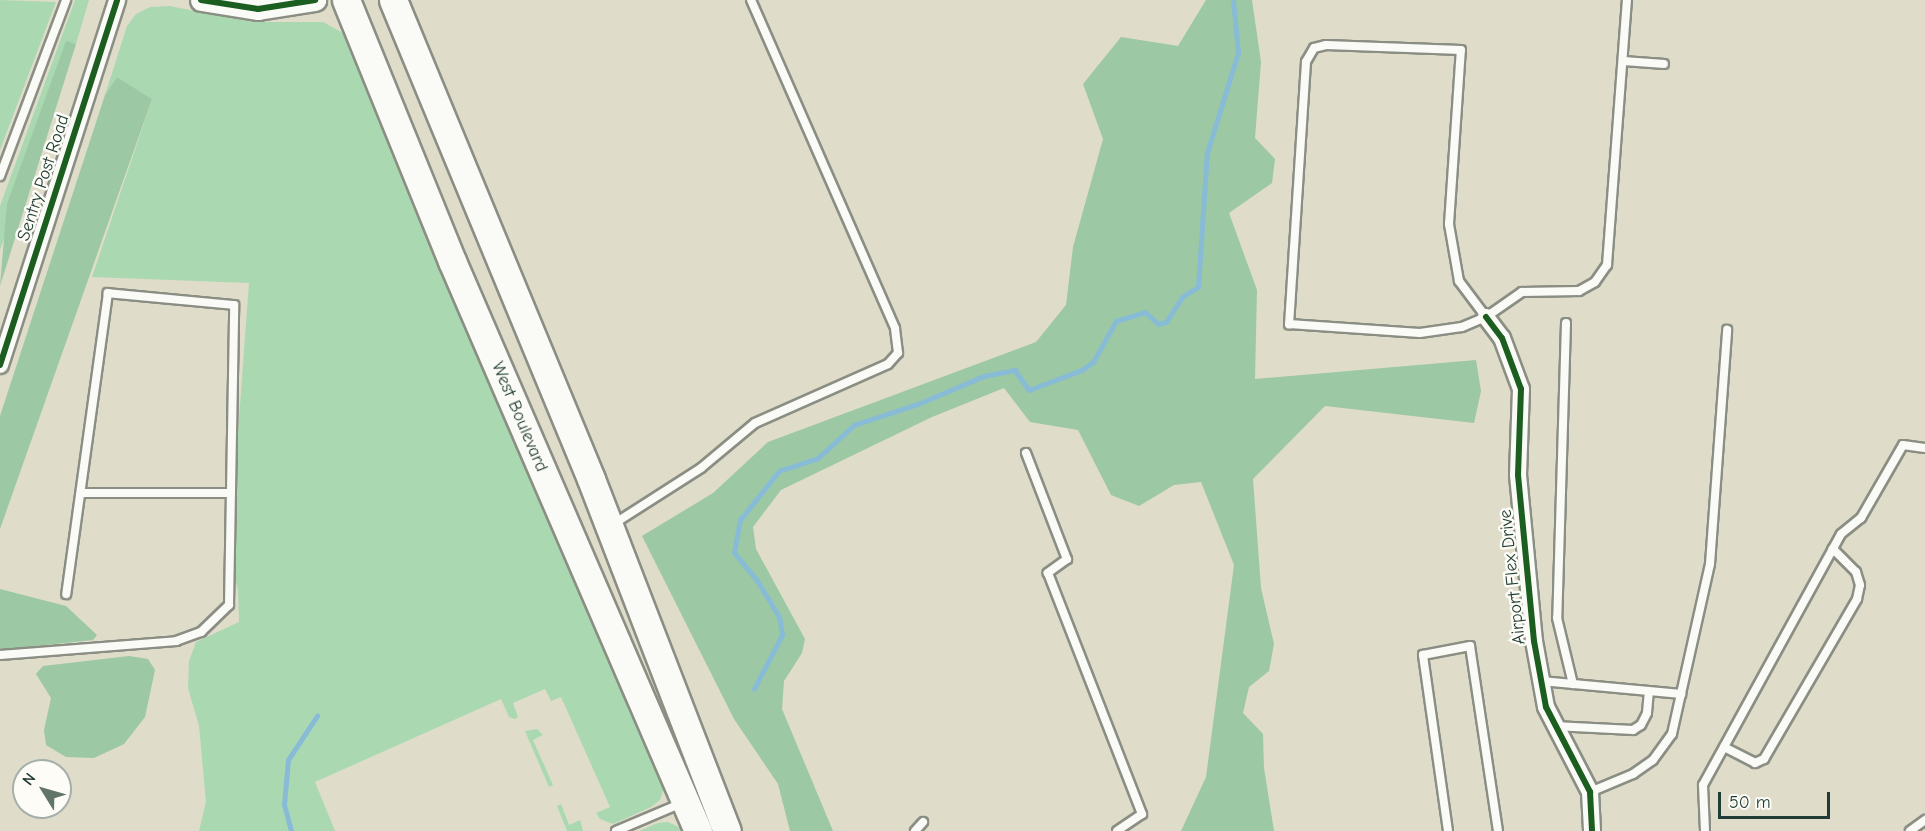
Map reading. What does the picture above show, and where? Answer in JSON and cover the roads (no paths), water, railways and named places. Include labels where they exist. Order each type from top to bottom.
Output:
[{"type":"main road","name":"West Boulevard","points":[[346,0],[452,261],[698,831]]},
{"type":"main road","points":[[393,0],[610,526],[727,831]]},
{"type":"street","name":"Sentry Post Road","points":[[0,365],[117,0]]},
{"type":"street","points":[[201,0],[258,9],[315,0]]},
{"type":"street","name":"Airport Flex Drive","points":[[1486,317],[1502,338],[1521,389],[1518,475],[1541,681],[1554,726],[1590,792],[1592,831]]},
{"type":"lane","points":[[0,176],[66,0]]},
{"type":"lane","points":[[610,526],[702,468],[755,423],[888,364],[898,353],[895,328],[752,0]]},
{"type":"lane","points":[[1486,317],[1459,281],[1449,224],[1461,50],[1326,45],[1314,48],[1306,62],[1289,324],[1420,333],[1462,327],[1486,317],[1521,292],[1579,291],[1595,282],[1607,265],[1627,0]]},
{"type":"lane","points":[[1624,61],[1665,64]]},
{"type":"lane","points":[[0,655],[176,641],[201,632],[229,605],[234,305],[108,292],[82,493],[66,594]]},
{"type":"lane","points":[[1566,323],[1557,618],[1573,684]]},
{"type":"lane","points":[[1590,792],[1633,774],[1653,760],[1672,734],[1710,564],[1727,330]]},
{"type":"lane","points":[[1705,831],[1703,785],[1841,534],[1861,518],[1903,445],[1925,448]]},
{"type":"lane","points":[[1026,453],[1066,559],[1048,573],[1142,814],[1117,831]]},
{"type":"lane","points":[[82,493],[231,493]]},
{"type":"lane","points":[[1724,747],[1755,763],[1764,759],[1857,599],[1860,585],[1856,572],[1833,549]]},
{"type":"lane","points":[[1448,831],[1423,655],[1470,646],[1498,831]]},
{"type":"lane","points":[[1541,681],[1681,694]]},
{"type":"lane","points":[[1554,726],[1633,730],[1641,725],[1647,713],[1649,692]]},
{"type":"lane","points":[[616,831],[685,801]]},
{"type":"lane","points":[[1910,831],[1925,820]]},
{"type":"lane","points":[[915,831],[923,822]]},
{"type":"waterway","points":[[754,689],[782,635],[779,617],[757,581],[734,553],[740,520],[779,471],[817,459],[854,425],[918,404],[984,376],[1015,370],[1029,390],[1082,370],[1093,362],[1116,321],[1145,312],[1159,324],[1166,322],[1182,297],[1198,287],[1207,153],[1238,53],[1233,0]]},
{"type":"waterway","points":[[291,831],[284,805],[288,760],[317,716]]}]
